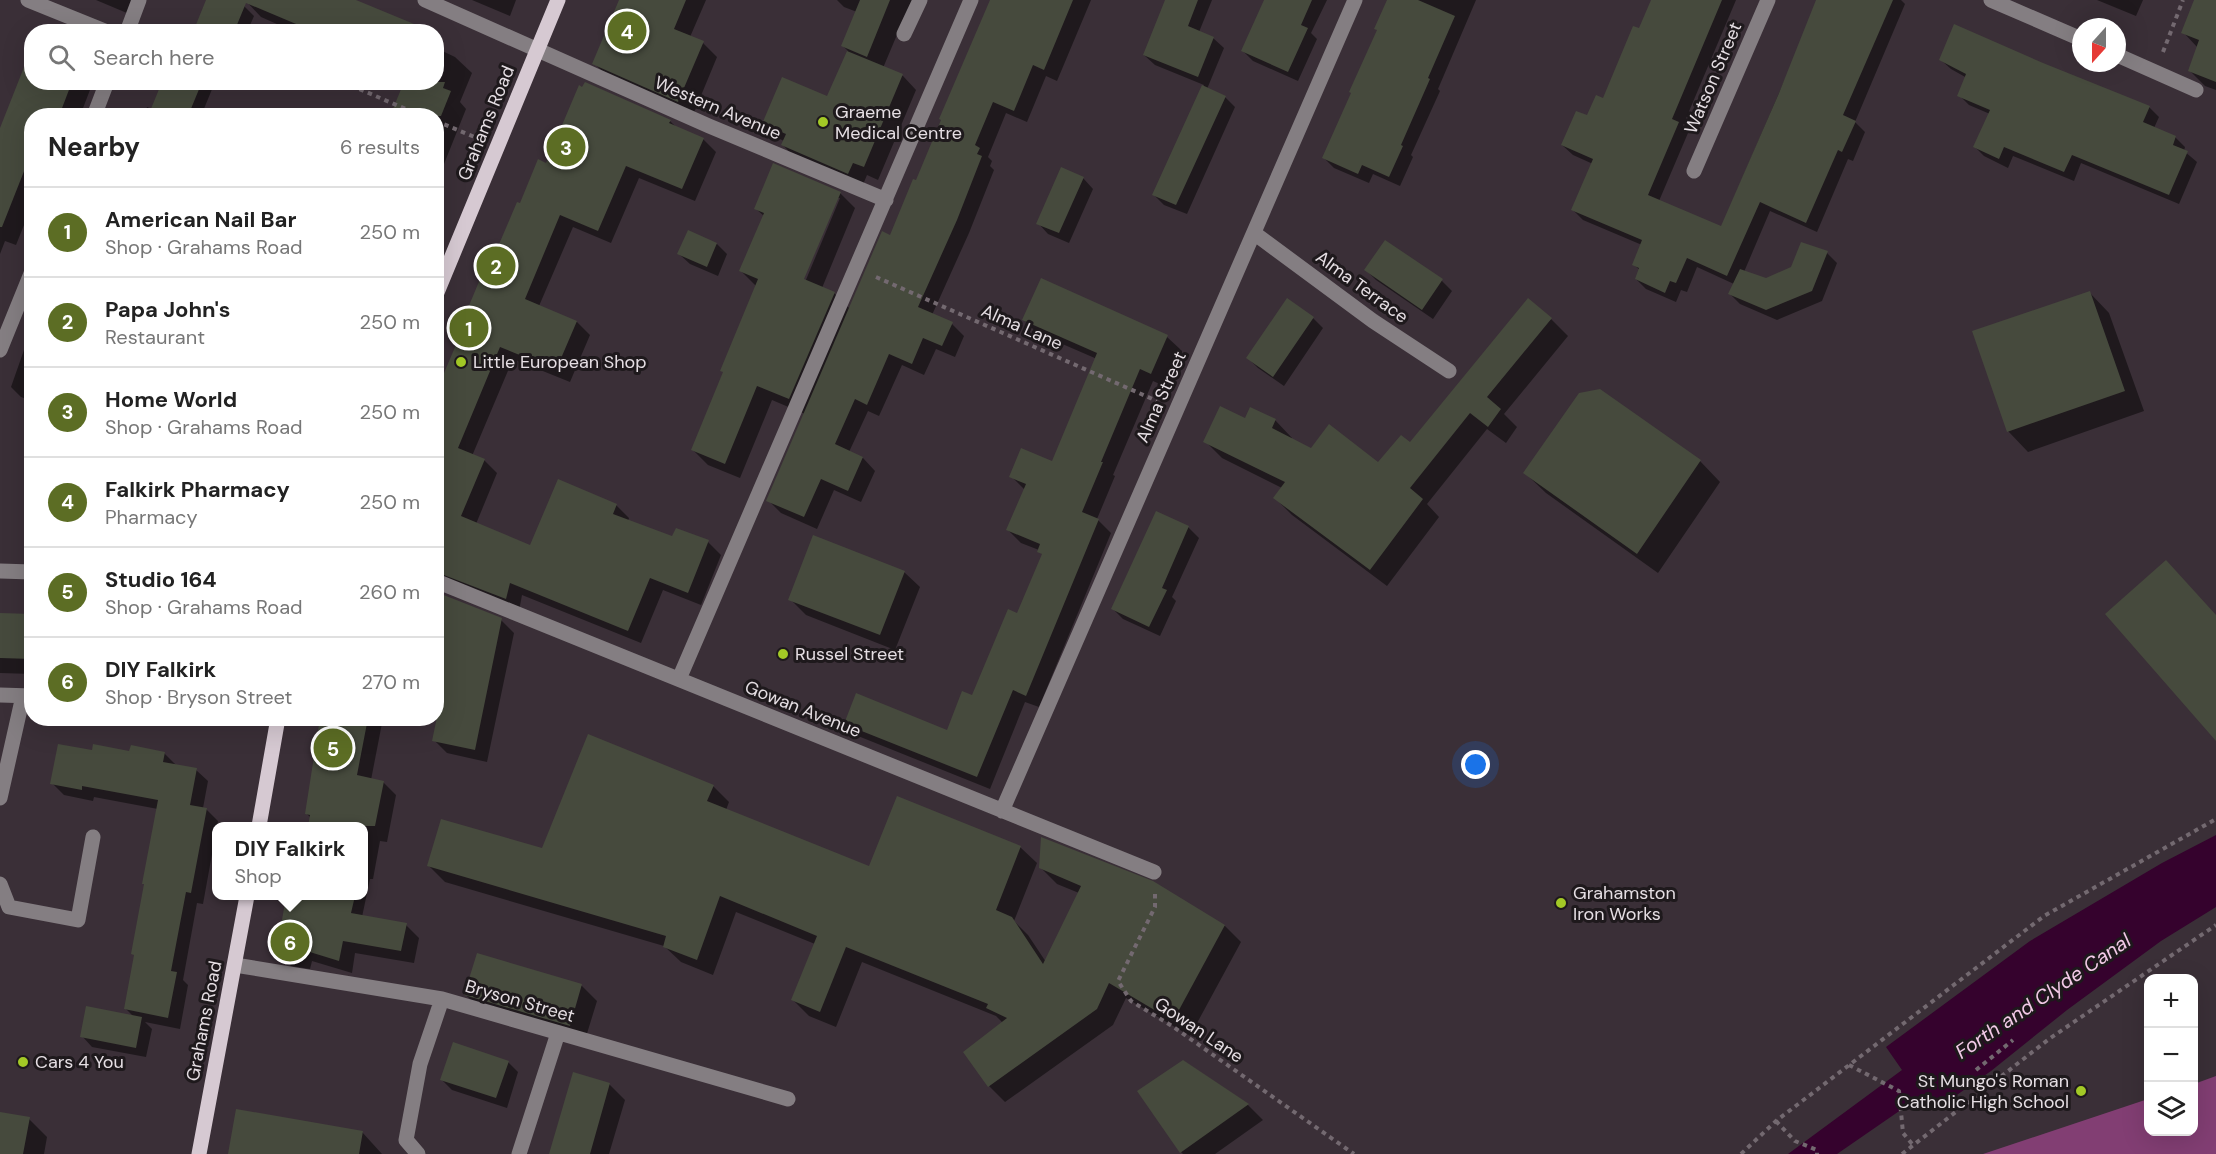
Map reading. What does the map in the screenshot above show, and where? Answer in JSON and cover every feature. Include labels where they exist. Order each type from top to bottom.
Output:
[{"type":"main road","name":"Grahams Road","points":[[444,275],[558,0]]},
{"type":"main road","points":[[260,822],[277,726]]},
{"type":"main road","name":"Grahams Road","points":[[199,1154],[246,900]]},
{"type":"street","points":[[28,0],[87,24]]},
{"type":"street","points":[[130,24],[139,0]]},
{"type":"street","name":"Western Avenue","points":[[425,0],[709,126],[886,200]]},
{"type":"street","points":[[904,34],[920,0]]},
{"type":"street","points":[[680,680],[971,0]]},
{"type":"street","name":"Alma Street","points":[[1002,811],[1355,0]]},
{"type":"street","name":"Watson Street","points":[[1694,171],[1768,0]]},
{"type":"street","points":[[1991,0],[2072,35]]},
{"type":"street","points":[[2126,59],[2196,90]]},
{"type":"street","points":[[97,108],[104,90]]},
{"type":"street","name":"Alma Terrace","points":[[1254,233],[1373,321],[1449,370]]},
{"type":"street","points":[[0,350],[24,291]]},
{"type":"street","points":[[0,571],[24,572]]},
{"type":"street","name":"Gowan Avenue","points":[[444,584],[1154,872]]},
{"type":"street","points":[[0,695],[24,696]]},
{"type":"street","points":[[0,798],[24,707]]},
{"type":"street","points":[[0,884],[9,907],[78,920],[93,837]]},
{"type":"street","name":"Bryson Street","points":[[235,965],[442,999],[788,1099]]},
{"type":"street","points":[[418,1154],[406,1140],[420,1064],[442,999]]},
{"type":"street","points":[[519,1154],[558,1033]]},
{"type":"path","points":[[2155,72],[2183,0]]},
{"type":"path","points":[[362,90],[404,108]]},
{"type":"path","points":[[444,124],[497,146]]},
{"type":"path","name":"Alma Lane","points":[[856,268],[1176,410]]},
{"type":"path","points":[[1741,1154],[1776,1121],[2044,916],[2216,819]]},
{"type":"path","name":"Gowan Lane","points":[[1155,888],[1155,907],[1119,981],[1131,1001],[1172,1026],[1354,1154]]},
{"type":"path","points":[[1902,1154],[2049,1039],[2216,925]]},
{"type":"path","points":[[1976,1070],[2013,1040]]},
{"type":"path","points":[[1849,1065],[1899,1091],[1903,1133],[1913,1145]]},
{"type":"path","points":[[1776,1121],[1795,1141],[1817,1150],[1817,1154]]},
{"type":"shaded area","points":[[2216,1076],[2216,1154],[1983,1154],[2144,1100],[2144,1136],[2198,1136],[2198,1083]]},
{"type":"water","name":"Forth and Clyde Canal","points":[[2216,835],[2216,907],[2161,941],[2067,1010],[1991,1071],[1934,1111],[1921,1096],[1837,1154],[1788,1154],[1902,1070],[1886,1047],[2030,941],[2162,863]]},
{"type":"building","points":[[206,0],[356,0],[414,24],[296,24],[246,3],[237,24],[196,24]]},
{"type":"building","points":[[619,0],[686,0],[674,29],[704,41],[678,102],[592,64]]},
{"type":"building","points":[[860,0],[890,0],[867,57],[841,46]]},
{"type":"building","points":[[990,0],[1073,0],[1044,70],[1033,65],[1014,111],[993,102],[975,145],[980,148],[977,154],[982,156],[957,220],[918,307],[953,322],[942,346],[923,338],[912,364],[889,354],[867,405],[855,399],[835,444],[863,457],[848,491],[821,479],[804,517],[766,501],[882,231],[890,235],[913,179],[916,180],[941,120],[939,119]]},
{"type":"building","points":[[1165,0],[1198,0],[1188,26],[1214,37],[1198,77],[1143,55]]},
{"type":"building","points":[[1264,0],[1312,0],[1301,25],[1308,28],[1288,72],[1241,51]]},
{"type":"building","points":[[1387,0],[1418,0],[1455,16],[1389,177],[1362,165],[1358,174],[1322,158],[1377,30],[1374,29]]},
{"type":"building","points":[[1651,0],[1722,0],[1672,119],[1679,122],[1648,195],[1721,226],[1779,93],[1816,0],[1893,0],[1843,115],[1856,121],[1842,152],[1838,150],[1806,223],[1760,202],[1727,276],[1687,258],[1676,283],[1670,281],[1665,293],[1635,279],[1639,268],[1632,265],[1642,240],[1571,210],[1593,159],[1561,145],[1576,111],[1587,115],[1596,95],[1603,98],[1633,26],[1639,28]]},
{"type":"building","points":[[2194,0],[2216,0],[2216,82],[2188,71],[2199,40],[2181,33]]},
{"type":"building","points":[[1954,24],[2150,106],[2143,122],[2176,136],[2173,145],[2188,151],[2169,195],[2072,155],[2064,172],[2004,147],[1999,159],[1973,147],[1990,110],[1957,96],[1966,74],[1939,60]]},
{"type":"building","points":[[847,51],[903,74],[864,167],[853,163],[848,174],[781,145],[786,134],[762,124],[782,77],[827,96]]},
{"type":"building","points":[[24,67],[24,90],[69,90],[62,108],[24,108],[24,171],[2,227],[0,227],[0,128]]},
{"type":"building","points":[[585,82],[671,120],[669,123],[704,138],[682,189],[626,166],[598,231],[560,215],[525,299],[577,321],[556,370],[500,347],[458,448],[485,459],[461,516],[530,545],[558,479],[617,504],[613,514],[672,536],[676,528],[709,540],[688,593],[650,578],[628,631],[510,583],[506,599],[444,575],[444,373],[461,333],[458,332],[493,248],[497,249],[517,202],[520,203],[538,159],[546,163],[579,85],[582,87]]},
{"type":"building","points":[[1202,85],[1226,96],[1176,205],[1152,195]]},
{"type":"building","points":[[444,88],[451,91],[444,108],[393,108],[401,90]]},
{"type":"building","points":[[159,90],[199,90],[191,108],[151,108]]},
{"type":"building","points":[[773,163],[841,192],[804,279],[835,292],[789,399],[757,386],[725,464],[691,450],[723,372],[720,371],[758,279],[739,271],[764,213],[754,209]]},
{"type":"building","points":[[1061,167],[1084,177],[1059,233],[1036,224]]},
{"type":"building","points":[[688,230],[717,243],[707,267],[677,254]]},
{"type":"building","points":[[1385,240],[1443,279],[1422,310],[1364,270]]},
{"type":"building","points":[[1801,242],[1828,251],[1812,291],[1766,310],[1728,294],[1740,269],[1766,278],[1791,267]]},
{"type":"building","points":[[1041,278],[1168,335],[1151,374],[1140,369],[1101,462],[1103,462],[1082,512],[1099,519],[1026,696],[1013,690],[977,777],[844,724],[856,693],[947,730],[962,691],[972,695],[1008,609],[1017,613],[1042,554],[1037,552],[1040,544],[1006,530],[1026,484],[1009,477],[1021,448],[1052,461],[1097,353],[1022,320]]},
{"type":"building","points":[[2090,291],[2125,391],[2007,432],[1972,331]]},
{"type":"building","points":[[1287,298],[1314,317],[1273,377],[1246,358]]},
{"type":"building","points":[[1528,298],[1552,318],[1487,397],[1501,409],[1488,427],[1470,413],[1410,488],[1423,499],[1370,570],[1273,498],[1285,482],[1203,442],[1220,406],[1245,418],[1250,407],[1276,419],[1272,428],[1311,448],[1329,424],[1378,462],[1401,435],[1410,442]]},
{"type":"building","points":[[1600,389],[1701,460],[1637,554],[1523,473],[1579,393]]},
{"type":"building","points":[[1156,511],[1189,526],[1162,588],[1167,590],[1149,627],[1111,609]]},
{"type":"building","points":[[813,535],[905,571],[880,635],[788,600]]},
{"type":"building","points":[[2166,560],[2216,615],[2216,741],[2105,614]]},
{"type":"building","points":[[444,595],[502,618],[475,750],[432,741],[435,726],[444,726]]},
{"type":"building","points":[[0,613],[24,614],[24,659],[0,658]]},
{"type":"building","points":[[319,726],[366,726],[357,775],[384,781],[375,826],[368,826],[368,822],[309,822],[310,815],[305,814]]},
{"type":"building","points":[[588,734],[714,785],[707,801],[869,866],[897,796],[1021,846],[996,910],[1012,917],[1043,964],[1081,886],[1039,868],[1041,837],[1153,881],[1225,925],[1173,1021],[1109,983],[1097,1009],[988,1087],[963,1052],[1007,1018],[986,1008],[988,1004],[846,947],[820,1012],[791,1000],[817,936],[720,896],[697,960],[663,947],[666,936],[427,866],[441,819],[542,848]]},
{"type":"building","points":[[58,744],[92,750],[93,744],[129,751],[131,745],[165,752],[163,762],[197,768],[190,805],[207,808],[191,893],[186,892],[171,971],[177,972],[168,1018],[124,1009],[134,955],[131,954],[144,884],[142,884],[158,800],[82,786],[82,790],[50,784]]},
{"type":"building","points":[[295,900],[354,900],[351,913],[407,923],[401,951],[343,941],[339,961],[300,949],[297,957],[276,953],[285,903],[294,905]]},
{"type":"building","points":[[477,953],[582,984],[570,1026],[464,995]]},
{"type":"building","points":[[86,1006],[142,1017],[136,1048],[80,1037]]},
{"type":"building","points":[[453,1042],[509,1061],[496,1098],[440,1080]]},
{"type":"building","points":[[1183,1060],[1249,1104],[1180,1153],[1137,1091]]},
{"type":"building","points":[[573,1072],[610,1083],[590,1154],[549,1154]]},
{"type":"building","points":[[236,1109],[363,1131],[359,1154],[228,1154]]},
{"type":"building","points":[[0,1112],[30,1117],[23,1154],[0,1154]]},
{"type":"place","name":"Falkirk Pharmacy","points":[[627,31]]},
{"type":"place","name":"Graeme Medical Centre","points":[[823,122]]},
{"type":"place","name":"Home World","points":[[566,147]]},
{"type":"place","name":"Papa John's","points":[[496,266]]},
{"type":"place","name":"American Nail Bar","points":[[469,328]]},
{"type":"place","name":"Little European Shop","points":[[461,362]]},
{"type":"place","name":"Russel Street","points":[[783,654]]},
{"type":"place","name":"Studio 164","points":[[333,748]]},
{"type":"place","name":"Grahamston Iron Works","points":[[1561,903]]},
{"type":"place","name":"DIY Falkirk","points":[[290,942]]},
{"type":"place","name":"Cars 4 You","points":[[23,1062]]},
{"type":"place","name":"St Mungo's Roman Catholic High School","points":[[2081,1091]]}]
